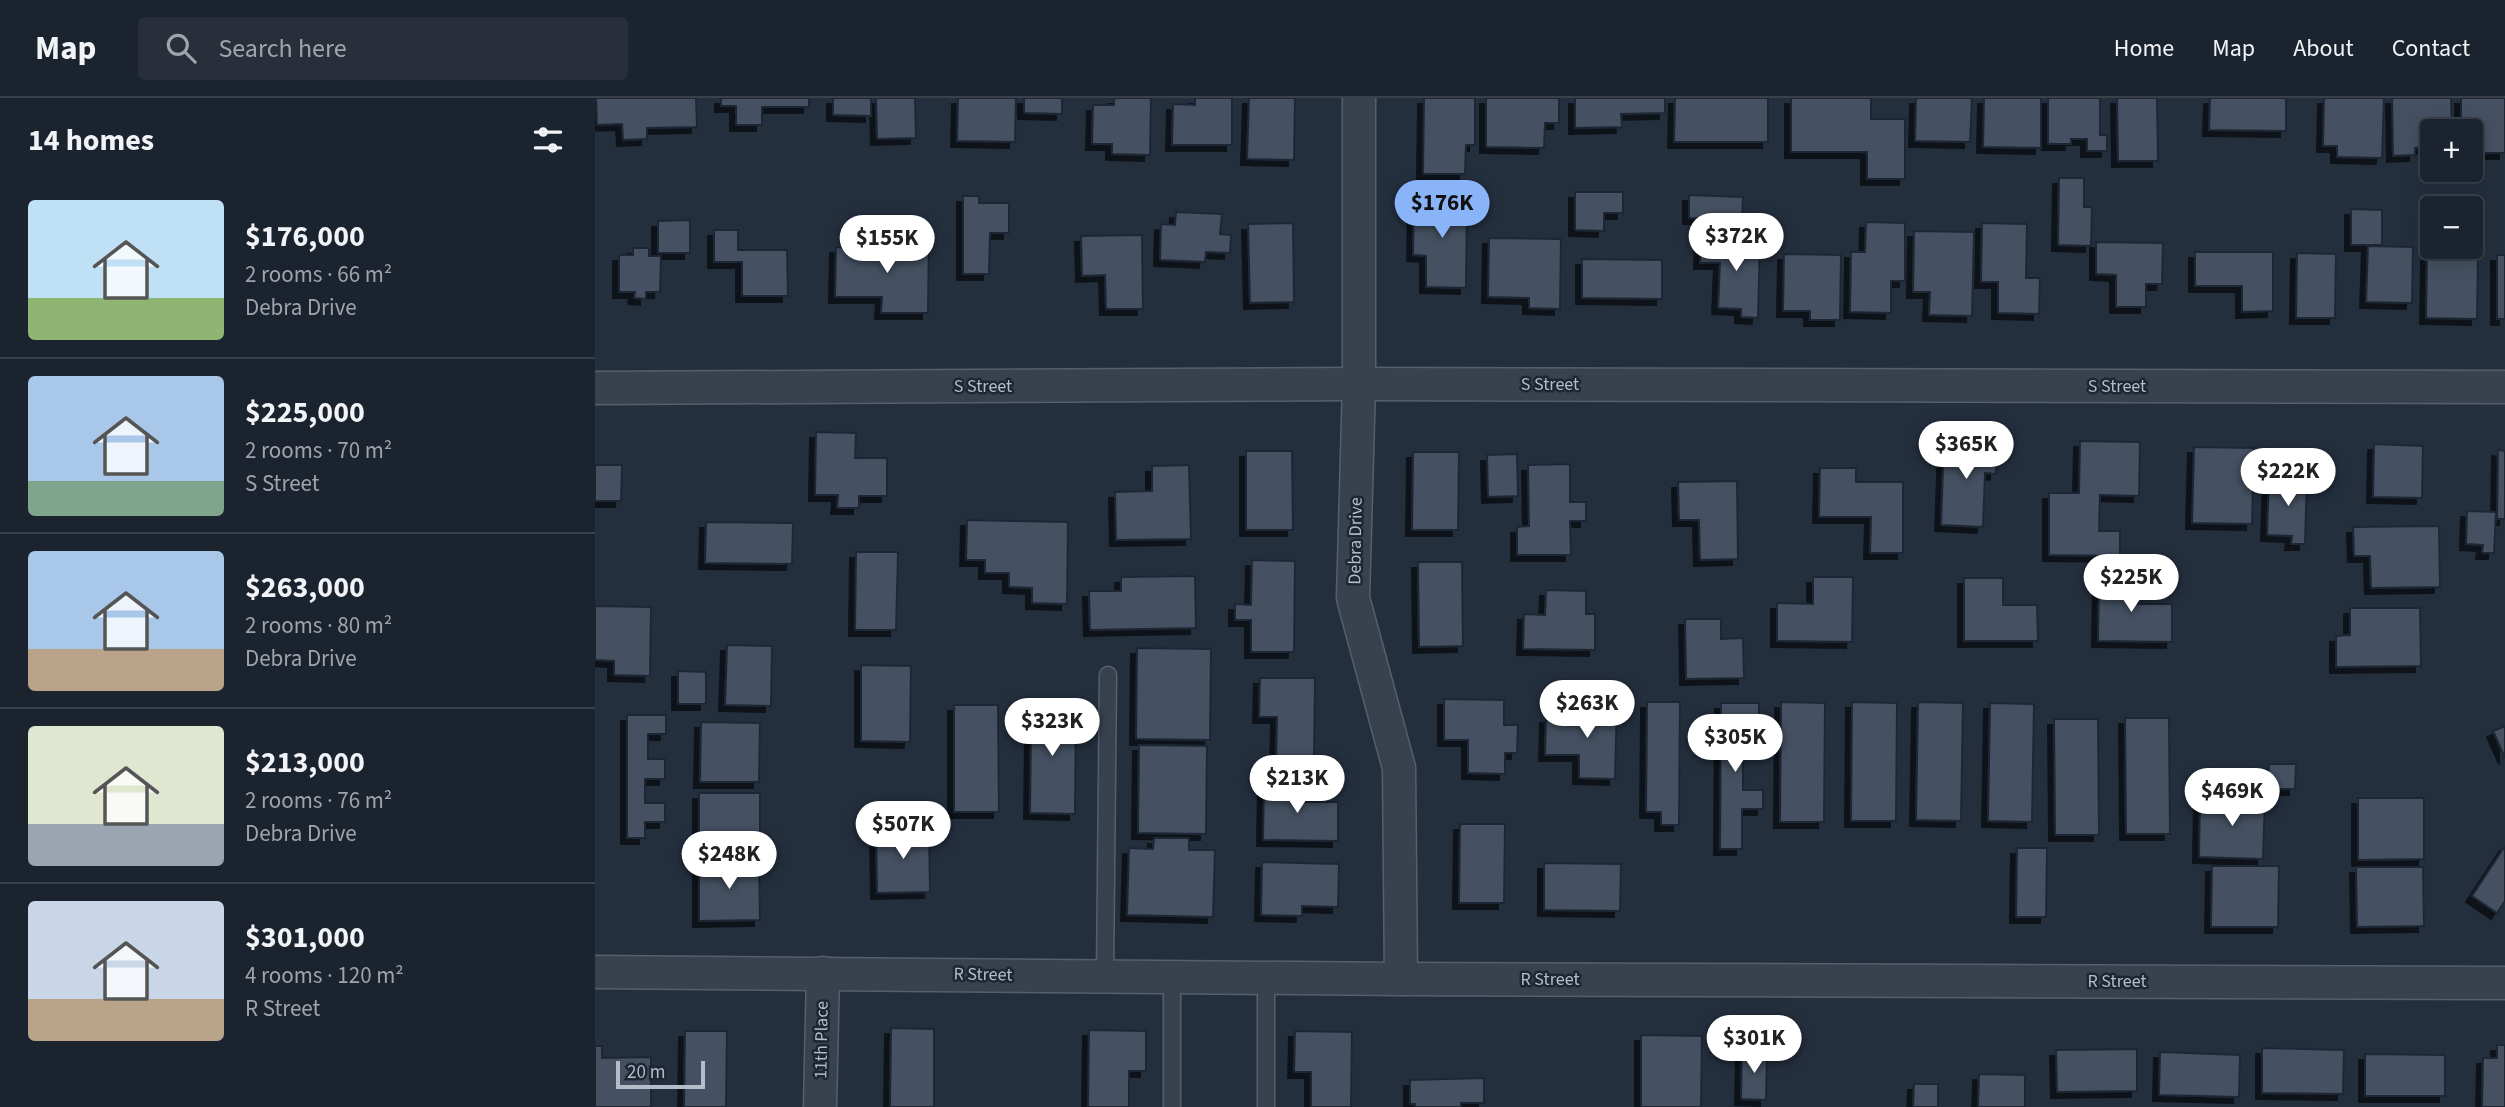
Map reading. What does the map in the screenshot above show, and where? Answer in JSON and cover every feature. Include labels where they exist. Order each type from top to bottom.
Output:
[{"type":"street","name":"Debra Drive","points":[[1359,98],[1359,384],[1353,598],[1399,768],[1401,979]]},
{"type":"street","name":"S Street","points":[[595,388],[1359,384],[2505,387]]},
{"type":"street","name":"R Street","points":[[595,972],[1401,979],[2505,983]]},
{"type":"street","name":"11th Place","points":[[820,1107],[823,973]]},
{"type":"lane","points":[[1105,976],[1108,675]]},
{"type":"lane","points":[[1172,976],[1173,1107]]},
{"type":"lane","points":[[1266,977],[1266,1107]]},
{"type":"building","points":[[596,98],[696,98],[697,127],[647,128],[647,139],[623,140],[622,124],[597,125]]},
{"type":"building","points":[[721,98],[809,98],[809,107],[762,107],[762,125],[736,125],[736,106],[721,106]]},
{"type":"building","points":[[833,98],[871,98],[871,116],[833,115]]},
{"type":"building","points":[[876,98],[915,98],[916,138],[877,139]]},
{"type":"building","points":[[958,98],[1016,98],[1015,142],[957,141]]},
{"type":"building","points":[[1024,98],[1062,98],[1062,114],[1024,113]]},
{"type":"building","points":[[1114,98],[1151,98],[1150,155],[1112,154],[1112,144],[1092,144],[1093,105],[1114,105]]},
{"type":"building","points":[[1195,98],[1232,98],[1232,145],[1172,145],[1173,104],[1195,105]]},
{"type":"building","points":[[1249,98],[1295,98],[1294,160],[1247,159]]},
{"type":"building","points":[[1424,98],[1475,98],[1475,145],[1466,145],[1465,174],[1423,174]]},
{"type":"building","points":[[1486,98],[1559,98],[1559,123],[1545,123],[1544,148],[1486,147]]},
{"type":"building","points":[[1575,98],[1665,98],[1665,113],[1621,114],[1622,127],[1575,128]]},
{"type":"building","points":[[1675,98],[1768,98],[1768,142],[1674,142]]},
{"type":"building","points":[[1791,98],[1871,98],[1871,119],[1905,119],[1905,179],[1867,179],[1867,152],[1791,152]]},
{"type":"building","points":[[1916,98],[1972,98],[1970,142],[1915,141]]},
{"type":"building","points":[[1984,98],[2041,98],[2041,148],[1983,147]]},
{"type":"building","points":[[2048,98],[2100,98],[2100,135],[2107,135],[2107,151],[2087,151],[2087,139],[2071,139],[2071,144],[2048,144]]},
{"type":"building","points":[[2117,98],[2157,98],[2158,161],[2118,161]]},
{"type":"building","points":[[2210,98],[2286,98],[2286,131],[2209,130]]},
{"type":"building","points":[[2324,98],[2384,98],[2382,158],[2337,157],[2337,146],[2323,146]]},
{"type":"building","points":[[2392,98],[2451,98],[2452,119],[2420,119],[2420,148],[2415,148],[2415,155],[2393,156]]},
{"type":"building","points":[[2461,98],[2505,98],[2505,153],[2483,153],[2483,119],[2461,119]]},
{"type":"building","points":[[2059,178],[2084,178],[2084,207],[2092,207],[2091,246],[2058,245]]},
{"type":"building","points":[[1575,192],[1623,192],[1623,213],[1604,213],[1604,231],[1575,230]]},
{"type":"building","points":[[1689,195],[1743,197],[1742,219],[1689,218]]},
{"type":"building","points":[[963,196],[979,196],[979,203],[1009,203],[1009,233],[990,233],[989,274],[963,274]]},
{"type":"building","points":[[1414,197],[1467,198],[1466,288],[1426,287],[1426,256],[1413,255]]},
{"type":"building","points":[[2351,209],[2382,210],[2382,245],[2351,245]]},
{"type":"building","points":[[1176,212],[1222,214],[1220,234],[1231,235],[1230,253],[1206,252],[1205,262],[1160,260],[1161,224],[1175,225]]},
{"type":"building","points":[[690,220],[690,253],[658,253],[658,221]]},
{"type":"building","points":[[1866,222],[1905,223],[1905,281],[1891,281],[1891,313],[1850,312],[1851,252],[1865,252]]},
{"type":"building","points":[[1293,223],[1294,302],[1250,303],[1248,224]]},
{"type":"building","points":[[1982,223],[2027,224],[2026,278],[2040,278],[2039,314],[1998,313],[1998,282],[1981,282]]},
{"type":"building","points":[[714,230],[738,230],[738,250],[787,250],[788,296],[742,296],[742,262],[714,262]]},
{"type":"building","points":[[1914,231],[1974,232],[1972,316],[1929,315],[1930,292],[1913,292]]},
{"type":"building","points":[[908,234],[929,234],[928,313],[881,313],[882,297],[835,297],[836,247],[908,248]]},
{"type":"building","points":[[1142,235],[1143,309],[1106,309],[1105,275],[1082,276],[1081,236]]},
{"type":"building","points":[[1489,238],[1561,239],[1560,309],[1529,308],[1529,298],[1488,297]]},
{"type":"building","points":[[1701,239],[1760,241],[1758,318],[1741,317],[1741,309],[1718,308],[1720,263],[1700,263]]},
{"type":"building","points":[[2096,242],[2163,243],[2162,284],[2146,284],[2146,307],[2116,307],[2116,275],[2096,274]]},
{"type":"building","points":[[2368,246],[2413,247],[2412,303],[2366,302]]},
{"type":"building","points":[[633,248],[649,248],[649,256],[661,256],[660,292],[646,292],[646,299],[634,298],[635,292],[619,292],[619,255],[633,255]]},
{"type":"building","points":[[2195,252],[2273,252],[2273,311],[2242,312],[2242,286],[2195,286]]},
{"type":"building","points":[[2297,253],[2336,254],[2335,318],[2296,318]]},
{"type":"building","points":[[1784,254],[1841,255],[1840,320],[1810,320],[1810,311],[1783,311]]},
{"type":"building","points":[[2497,255],[2505,255],[2505,319],[2497,319]]},
{"type":"building","points":[[1582,259],[1662,260],[1662,299],[1582,298]]},
{"type":"building","points":[[2427,259],[2478,259],[2477,319],[2426,318]]},
{"type":"building","points":[[816,432],[856,433],[855,458],[887,458],[887,496],[859,496],[859,508],[837,508],[838,495],[815,495]]},
{"type":"building","points":[[1944,439],[1997,441],[1996,474],[1985,473],[1983,527],[1941,525]]},
{"type":"building","points":[[2080,441],[2140,442],[2139,496],[2100,495],[2099,531],[2120,531],[2120,556],[2049,555],[2049,493],[2079,493]]},
{"type":"building","points":[[2374,444],[2423,446],[2422,498],[2373,497]]},
{"type":"building","points":[[2194,447],[2254,448],[2252,524],[2192,523]]},
{"type":"building","points":[[2498,450],[2505,451],[2505,519],[2497,519]]},
{"type":"building","points":[[1246,451],[1292,451],[1293,530],[1246,530]]},
{"type":"building","points":[[1413,452],[1459,452],[1458,530],[1412,530]]},
{"type":"building","points":[[1517,454],[1518,496],[1488,497],[1487,455]]},
{"type":"building","points":[[1570,464],[1570,502],[1586,502],[1586,521],[1570,521],[1571,555],[1517,555],[1517,527],[1529,526],[1528,465]]},
{"type":"building","points":[[595,465],[622,465],[621,501],[595,501]]},
{"type":"building","points":[[1189,465],[1191,539],[1116,540],[1115,492],[1152,491],[1152,466]]},
{"type":"building","points":[[1820,468],[1856,468],[1856,482],[1903,482],[1903,553],[1870,553],[1871,517],[1819,517]]},
{"type":"building","points":[[2269,476],[2307,477],[2305,544],[2291,544],[2292,536],[2267,535]]},
{"type":"building","points":[[1737,481],[1738,559],[1700,560],[1699,520],[1679,520],[1678,482]]},
{"type":"building","points":[[2467,511],[2496,512],[2494,553],[2482,553],[2483,545],[2466,544]]},
{"type":"building","points":[[967,520],[1068,522],[1067,604],[1032,603],[1032,588],[1009,587],[1009,573],[985,573],[985,560],[966,560]]},
{"type":"building","points":[[706,522],[793,523],[792,564],[705,563]]},
{"type":"building","points":[[2439,526],[2440,587],[2371,588],[2370,556],[2354,556],[2353,527]]},
{"type":"building","points":[[856,552],[898,552],[896,630],[855,630]]},
{"type":"building","points":[[1252,560],[1295,561],[1294,652],[1251,652],[1251,620],[1235,620],[1235,604],[1251,605]]},
{"type":"building","points":[[1418,562],[1462,562],[1463,646],[1419,647]]},
{"type":"building","points":[[1195,576],[1196,628],[1090,630],[1089,591],[1121,591],[1121,577]]},
{"type":"building","points":[[1813,577],[1853,577],[1852,642],[1777,641],[1777,603],[1813,604]]},
{"type":"building","points":[[2099,577],[2138,578],[2138,604],[2172,604],[2172,642],[2098,641]]},
{"type":"building","points":[[1964,578],[2003,578],[2003,605],[2037,605],[2038,641],[1964,641]]},
{"type":"building","points":[[1546,590],[1586,591],[1586,614],[1595,614],[1595,650],[1523,649],[1524,614],[1545,615]]},
{"type":"building","points":[[595,606],[651,607],[650,676],[614,675],[614,661],[595,660]]},
{"type":"building","points":[[2350,608],[2420,608],[2421,666],[2336,667],[2336,636],[2350,635]]},
{"type":"building","points":[[1685,619],[1721,619],[1721,639],[1743,638],[1744,678],[1686,679]]},
{"type":"building","points":[[727,645],[772,646],[771,706],[725,705]]},
{"type":"building","points":[[1137,648],[1211,649],[1210,740],[1136,739]]},
{"type":"building","points":[[861,665],[911,666],[910,742],[861,741]]},
{"type":"building","points":[[678,671],[706,672],[706,704],[678,704]]},
{"type":"building","points":[[1260,678],[1315,678],[1314,760],[1276,760],[1277,717],[1259,717]]},
{"type":"building","points":[[1444,699],[1504,700],[1504,725],[1518,725],[1517,753],[1505,753],[1505,774],[1468,773],[1468,740],[1444,740]]},
{"type":"building","points":[[1593,699],[1617,700],[1615,779],[1579,778],[1579,755],[1545,755],[1546,717],[1593,719]]},
{"type":"building","points":[[1647,702],[1680,702],[1679,825],[1661,825],[1661,812],[1646,812]]},
{"type":"building","points":[[1781,702],[1825,703],[1824,822],[1780,822]]},
{"type":"building","points":[[1852,702],[1897,703],[1896,821],[1851,821]]},
{"type":"building","points":[[1918,702],[1963,703],[1961,821],[1916,820]]},
{"type":"building","points":[[1721,703],[1759,703],[1759,720],[1743,720],[1743,790],[1763,790],[1763,809],[1742,809],[1742,849],[1720,849]]},
{"type":"building","points":[[1990,703],[2034,704],[2032,822],[1988,821]]},
{"type":"building","points":[[954,705],[998,705],[999,812],[954,812]]},
{"type":"building","points":[[1021,706],[1076,707],[1075,814],[1030,813],[1031,726],[1021,726]]},
{"type":"building","points":[[627,715],[666,715],[666,734],[648,734],[648,759],[665,759],[665,779],[645,779],[645,803],[665,803],[665,822],[645,822],[645,838],[627,838]]},
{"type":"building","points":[[2125,718],[2169,718],[2170,834],[2126,834]]},
{"type":"building","points":[[2054,719],[2098,719],[2099,835],[2055,835]]},
{"type":"building","points":[[701,722],[760,723],[759,782],[700,782]]},
{"type":"building","points":[[2505,726],[2505,758],[2493,731]]},
{"type":"building","points":[[1139,745],[1207,746],[1206,834],[1138,833]]},
{"type":"building","points":[[2269,764],[2296,764],[2295,789],[2268,789]]},
{"type":"building","points":[[1264,781],[1303,781],[1303,802],[1338,802],[1338,841],[1263,840]]},
{"type":"building","points":[[699,793],[760,793],[760,849],[699,849]]},
{"type":"building","points":[[2200,798],[2265,799],[2263,859],[2199,857]]},
{"type":"building","points":[[2358,798],[2424,798],[2424,859],[2358,860]]},
{"type":"building","points":[[1460,824],[1505,824],[1504,903],[1459,903]]},
{"type":"building","points":[[929,829],[930,892],[877,893],[876,830]]},
{"type":"building","points":[[1154,838],[1189,838],[1189,850],[1215,850],[1213,917],[1127,915],[1129,848],[1153,849]]},
{"type":"building","points":[[2505,846],[2505,901],[2497,913],[2472,896]]},
{"type":"building","points":[[2017,848],[2047,848],[2046,917],[2016,917]]},
{"type":"building","points":[[759,860],[760,920],[699,921],[699,861]]},
{"type":"building","points":[[1262,862],[1339,864],[1338,907],[1302,906],[1302,916],[1261,915]]},
{"type":"building","points":[[1544,863],[1621,864],[1620,911],[1544,910]]},
{"type":"building","points":[[2212,866],[2279,866],[2278,927],[2211,927]]},
{"type":"building","points":[[2356,867],[2423,867],[2424,926],[2357,927]]},
{"type":"building","points":[[891,1028],[934,1029],[934,1107],[890,1107]]},
{"type":"building","points":[[1089,1030],[1146,1031],[1146,1071],[1129,1071],[1129,1107],[1088,1107]]},
{"type":"building","points":[[685,1031],[727,1031],[726,1107],[684,1107]]},
{"type":"building","points":[[1295,1031],[1352,1032],[1351,1107],[1311,1107],[1311,1072],[1294,1072]]},
{"type":"building","points":[[1641,1035],[1702,1036],[1701,1107],[1641,1107]]},
{"type":"building","points":[[2497,1045],[2505,1045],[2505,1107],[2482,1107],[2483,1058],[2497,1058]]},
{"type":"building","points":[[595,1046],[602,1046],[602,1058],[651,1057],[651,1107],[595,1107]]},
{"type":"building","points":[[2262,1048],[2344,1050],[2343,1094],[2262,1093]]},
{"type":"building","points":[[2137,1049],[2137,1091],[2057,1092],[2056,1050]]},
{"type":"building","points":[[1742,1050],[1767,1051],[1766,1100],[1741,1099]]},
{"type":"building","points":[[2160,1052],[2240,1055],[2239,1097],[2159,1095]]},
{"type":"building","points":[[2365,1054],[2445,1055],[2445,1096],[2365,1096]]},
{"type":"building","points":[[1979,1074],[2025,1075],[2025,1107],[1978,1107]]},
{"type":"building","points":[[1484,1078],[1484,1103],[1461,1103],[1461,1107],[1415,1107],[1415,1104],[1410,1104],[1410,1080]]},
{"type":"building","points":[[1914,1084],[1938,1084],[1938,1107],[1913,1107]]}]
